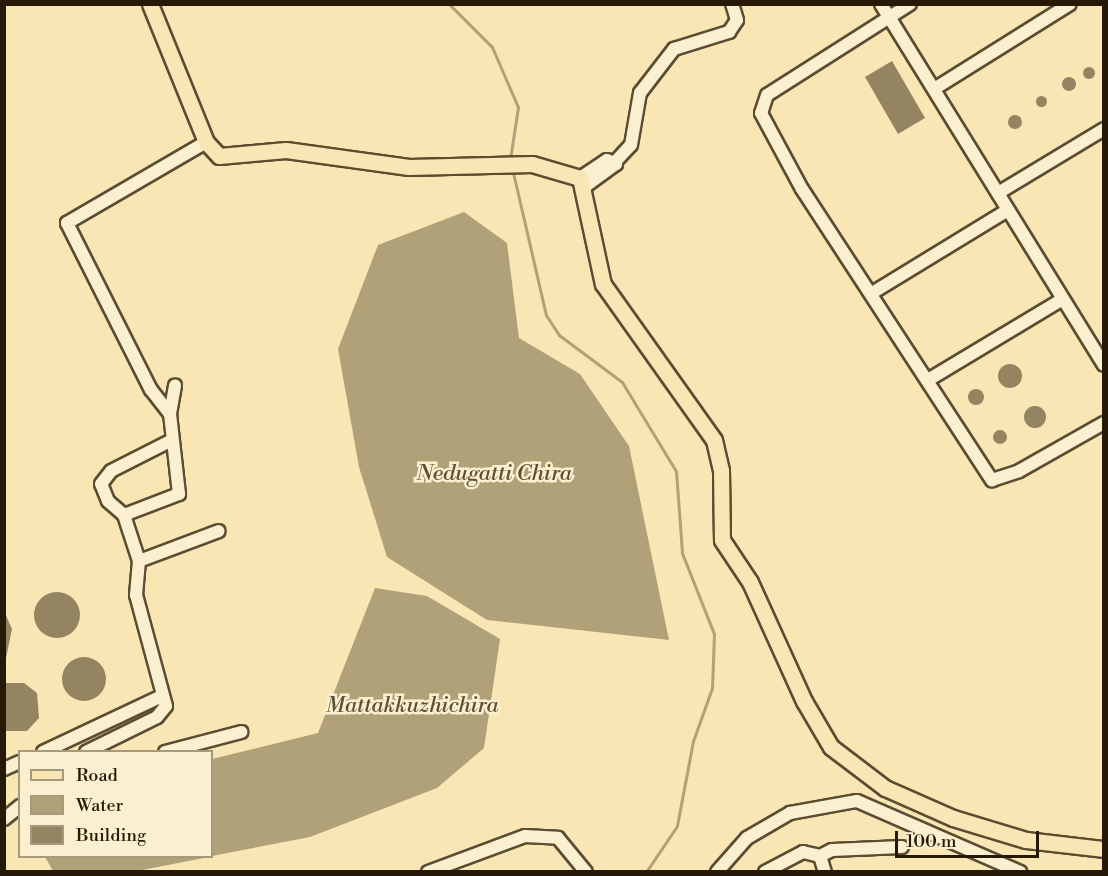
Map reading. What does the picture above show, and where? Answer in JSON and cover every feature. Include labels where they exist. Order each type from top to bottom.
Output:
[{"type":"main road","points":[[150,4],[206,142],[223,157],[286,150],[409,167],[511,164],[582,183],[603,284],[714,440],[721,470],[722,540],[750,582],[804,701],[831,747],[885,788],[953,818],[1026,840],[1104,849]]},
{"type":"lane","points":[[582,183],[615,168],[615,162],[631,145],[640,93],[674,50],[729,32],[737,20],[732,4]]},
{"type":"lane","points":[[881,4],[1104,365]]},
{"type":"lane","points":[[910,4],[767,95],[761,113],[802,189],[992,480],[1019,471],[1104,423]]},
{"type":"lane","points":[[934,89],[1070,4]]},
{"type":"lane","points":[[998,193],[1104,129]]},
{"type":"lane","points":[[170,414],[151,390],[67,223],[206,142]]},
{"type":"lane","points":[[872,293],[1008,210]]},
{"type":"lane","points":[[928,380],[1063,299]]},
{"type":"lane","points":[[124,516],[179,494],[170,414],[175,385]]},
{"type":"lane","points":[[90,750],[157,717],[166,706],[136,595],[139,561],[124,516],[104,495],[103,478],[172,440]]},
{"type":"lane","points":[[139,561],[219,531]]},
{"type":"lane","points":[[47,750],[162,696]]},
{"type":"lane","points":[[173,750],[241,732]]},
{"type":"lane","points":[[4,769],[18,763]]},
{"type":"lane","points":[[717,872],[747,838],[790,813],[856,801],[1020,872]]},
{"type":"lane","points":[[4,819],[18,808]]},
{"type":"lane","points":[[428,872],[525,836],[558,838],[573,850],[586,872]]},
{"type":"lane","points":[[765,872],[803,852],[820,856],[832,850],[902,847]]},
{"type":"lane","points":[[820,856],[825,872]]},
{"type":"water","name":"Nedugatti Chira","points":[[464,212],[507,243],[519,338],[580,374],[629,446],[669,640],[487,620],[387,557],[359,467],[338,349],[378,245]]},
{"type":"water","name":"Mattakkuzhichira","points":[[375,588],[427,596],[500,639],[484,748],[437,788],[310,837],[213,856],[213,759],[318,733]]},
{"type":"water","points":[[46,858],[204,858],[132,872],[53,871]]},
{"type":"building","points":[[892,61],[925,118],[898,134],[865,77]]},
{"type":"building","points":[[1091,67],[1095,73],[1091,79],[1087,79],[1083,71]]},
{"type":"building","points":[[1069,77],[1074,79],[1076,84],[1074,89],[1069,91],[1064,89],[1062,84],[1064,79]]},
{"type":"building","points":[[1041,96],[1045,97],[1045,105],[1041,106],[1037,105],[1036,101],[1037,97]]},
{"type":"building","points":[[1012,115],[1018,115],[1022,122],[1018,129],[1012,129],[1008,125],[1008,119]]},
{"type":"building","points":[[1010,364],[1015,365],[1021,371],[1021,381],[1015,387],[1010,388],[1005,387],[999,381],[998,376],[999,371],[1005,365]]},
{"type":"building","points":[[973,389],[979,389],[984,397],[982,403],[973,405],[968,400],[968,394]]},
{"type":"building","points":[[1035,406],[1045,413],[1046,417],[1039,427],[1035,428],[1025,421],[1024,417],[1031,407]]},
{"type":"building","points":[[1000,430],[1005,432],[1007,437],[1005,442],[1000,444],[995,442],[993,437],[995,432]]},
{"type":"building","points":[[57,592],[66,593],[73,599],[79,606],[79,624],[73,631],[66,637],[57,638],[48,637],[41,631],[35,624],[34,615],[35,606],[41,599],[48,593]]},
{"type":"building","points":[[4,611],[12,629],[6,658],[4,658]]},
{"type":"building","points":[[84,657],[99,664],[106,679],[99,694],[84,701],[69,694],[62,679],[69,664]]},
{"type":"building","points":[[4,683],[24,683],[37,693],[39,718],[27,731],[4,731]]},
{"type":"waterway","points":[[449,4],[492,47],[518,107],[510,159]]},
{"type":"waterway","points":[[512,168],[546,315],[559,335],[622,382],[676,471],[682,553],[714,634],[712,688],[693,741],[677,826],[646,872]]}]
